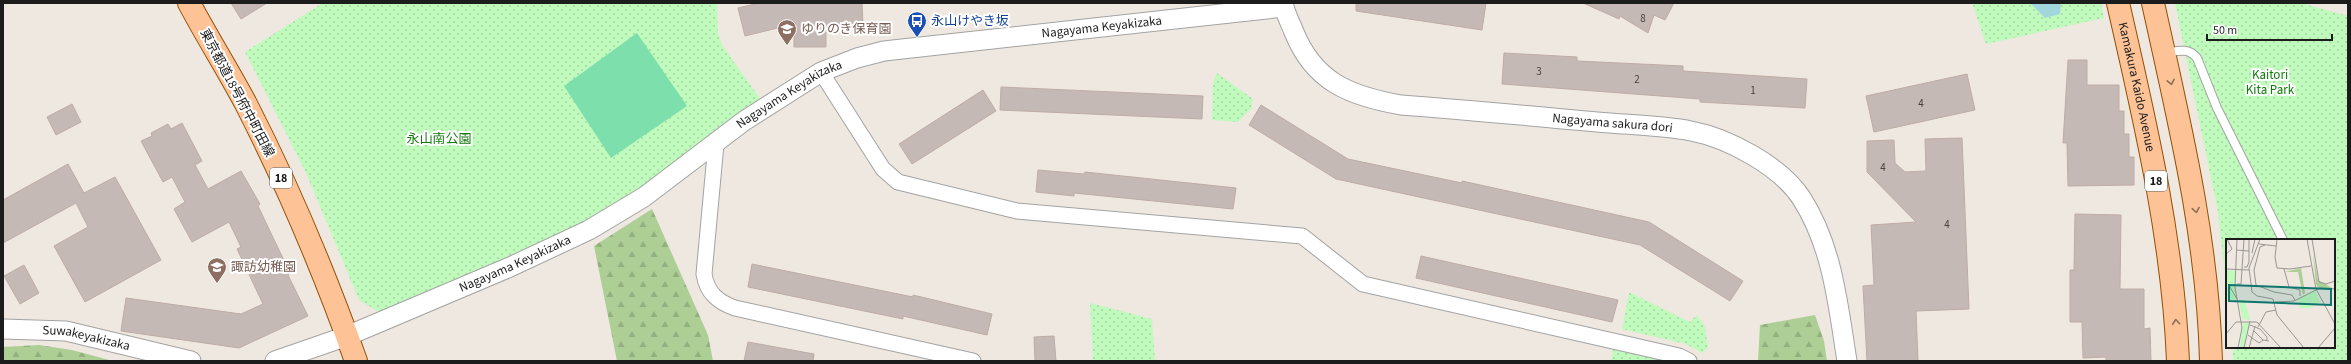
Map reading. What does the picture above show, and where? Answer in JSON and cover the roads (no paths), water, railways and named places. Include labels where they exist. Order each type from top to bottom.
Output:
[{"type":"main road","name":"東京都道18号府中町田線","points":[[189,3],[245,103],[298,216],[356,361]]},
{"type":"main road","name":"Kamakura Kaido Avenue","points":[[2118,3],[2145,124],[2170,261],[2178,361]]},
{"type":"main road","points":[[2153,3],[2178,116],[2204,257],[2211,361]]},
{"type":"main road","points":[[2145,124],[2178,116]]},
{"type":"street","name":"Nagayama Keyakizaka","points":[[347,336],[510,267],[589,230],[644,197],[750,117],[821,72],[857,58],[884,51],[1283,5]]},
{"type":"street","name":"Nagayama sakura dori","points":[[1283,5],[1298,44],[1310,61],[1336,86],[1355,94],[1401,105],[1691,131],[1739,148],[1763,162],[1784,179],[1802,198],[1819,230],[1832,270],[1847,361]]},
{"type":"street","points":[[821,72],[883,169],[898,182],[1018,211],[1302,236],[1363,284],[1614,340],[1679,356],[1689,361]]},
{"type":"street","points":[[716,144],[704,274],[710,293],[721,303],[735,308],[973,361]]},
{"type":"street","name":"Suwakeyakizaka","points":[[3,329],[66,331],[191,361]]},
{"type":"street","points":[[275,361],[347,336]]},
{"type":"lane","points":[[2164,53],[2185,50],[2192,52],[2197,58],[2217,108],[2282,239]]},
{"type":"water","points":[[2030,3],[2061,3],[2060,14],[2045,18]]},
{"type":"place","name":"永山けやき坂","points":[[917,38]]},
{"type":"place","name":"ゆりのき保育園","points":[[787,46]]},
{"type":"place","name":"諏訪幼稚園","points":[[217,284]]},
{"type":"park label","name":"Kaitori Kita Park","points":[[2270,82]]},
{"type":"park label","name":"永山南公園","points":[[439,139]]}]
